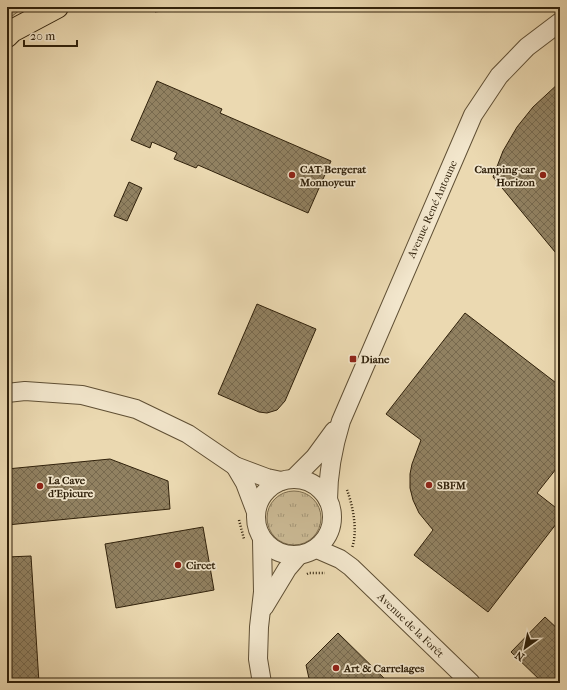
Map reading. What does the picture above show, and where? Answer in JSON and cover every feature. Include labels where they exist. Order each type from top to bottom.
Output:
[{"type":"highway","points":[[7,36],[12,31],[57,7]]},
{"type":"street","name":"Avenue René Antoune","points":[[328,500],[330,465],[334,442],[341,420],[473,115],[500,76],[510,65],[527,47],[560,22]]},
{"type":"street","points":[[7,393],[25,392],[82,395],[136,409],[188,434],[235,466],[267,478],[287,480],[301,479],[314,484],[324,493],[330,504],[333,518],[331,530],[317,549],[306,554],[294,556],[282,554],[254,542]]},
{"type":"street","name":"Avenue René Antoune","points":[[287,480],[315,457],[341,420]]},
{"type":"street","points":[[235,466],[245,483],[256,512]]},
{"type":"street","points":[[262,683],[258,658],[263,573],[254,542],[257,529],[255,516],[258,503],[265,491],[275,483],[287,480]]},
{"type":"street","name":"Avenue de la Forêt","points":[[331,530],[336,543],[471,683]]},
{"type":"street","name":"Avenue de la Forêt","points":[[317,549],[340,559],[351,559]]},
{"type":"street","points":[[261,611],[284,574],[299,555]]},
{"type":"path","points":[[346,487],[354,516],[354,542],[351,559]]},
{"type":"path","points":[[239,519],[254,542]]},
{"type":"path","points":[[305,576],[309,573],[327,573]]},
{"type":"green space","points":[[7,7],[24,7],[7,20]]},
{"type":"green space","points":[[167,7],[192,7],[155,12]]},
{"type":"green space","points":[[289,491],[299,491],[313,499],[319,508],[321,518],[319,528],[313,537],[299,545],[289,545],[279,540],[272,533],[267,523],[267,513],[272,503],[279,496]]},
{"type":"building","points":[[157,81],[222,109],[220,113],[331,161],[308,213],[198,165],[196,168],[174,159],[177,153],[152,142],[150,148],[131,140]]},
{"type":"building","points":[[560,82],[560,258],[493,177],[503,151],[517,127],[533,107]]},
{"type":"building","points":[[129,182],[142,188],[127,221],[114,216]]},
{"type":"building","points":[[257,304],[316,329],[285,401],[277,410],[267,413],[259,412],[218,394]]},
{"type":"building","points":[[465,313],[560,386],[560,464],[537,493],[560,511],[560,519],[488,612],[414,555],[433,530],[419,513],[413,500],[410,488],[412,464],[421,440],[386,414]]},
{"type":"building","points":[[110,459],[168,481],[170,509],[7,525],[7,469]]},
{"type":"building","points":[[203,527],[214,590],[116,608],[105,544]]},
{"type":"building","points":[[31,556],[39,683],[7,683],[7,557]]},
{"type":"building","points":[[545,617],[560,631],[560,683],[543,683],[511,652]]},
{"type":"building","points":[[338,633],[389,683],[310,683],[306,665]]},
{"type":"place","name":"CAT Bergerat Monnoyeur","points":[[292,175]]},
{"type":"place","name":"Camping-car Horizon","points":[[543,175]]},
{"type":"place","name":"Diane","points":[[353,359]]},
{"type":"place","name":"SBFM","points":[[429,485]]},
{"type":"place","name":"La Cave d'Epicure","points":[[40,486]]},
{"type":"place","name":"Circet","points":[[178,565]]},
{"type":"place","name":"Art & Carrelages","points":[[336,668]]}]
